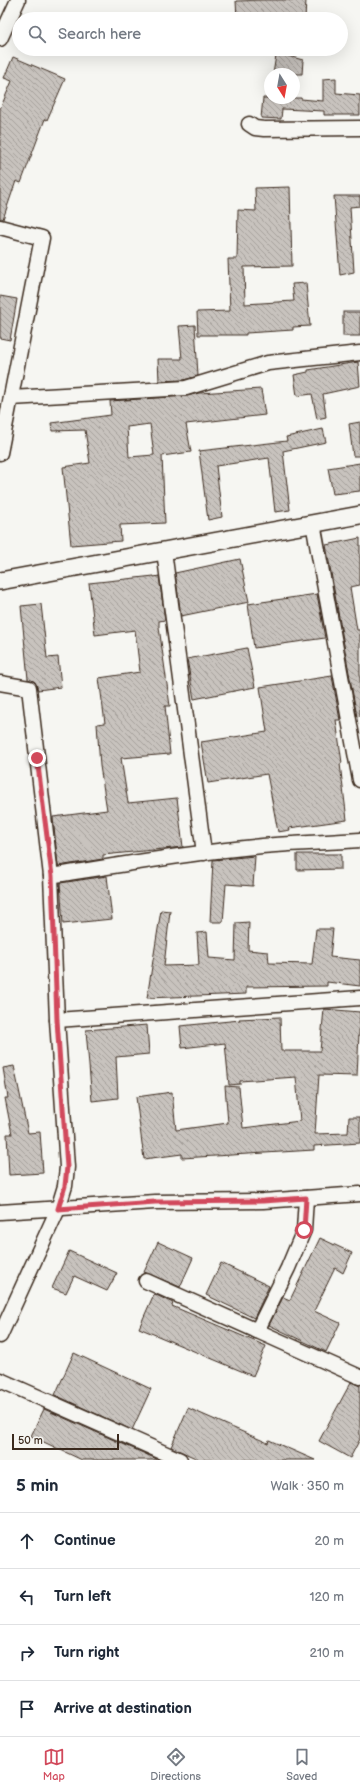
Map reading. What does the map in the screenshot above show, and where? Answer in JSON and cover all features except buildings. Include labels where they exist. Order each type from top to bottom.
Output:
[{"type":"street","points":[[12,12],[18,0]]},
{"type":"street","points":[[0,39],[12,13]]},
{"type":"street","points":[[249,124],[255,128],[264,129],[360,128]]},
{"type":"street","points":[[0,227],[42,238],[0,453]]},
{"type":"street","points":[[11,398],[186,388],[268,363],[360,353]]},
{"type":"street","points":[[0,581],[360,515]]},
{"type":"street","points":[[313,524],[360,780]]},
{"type":"street","points":[[164,551],[204,853]]},
{"type":"street","points":[[0,683],[29,688],[52,876],[57,1020],[67,1167],[65,1186],[58,1209],[0,1336]]},
{"type":"street","points":[[52,876],[162,858],[204,853],[274,845],[360,840]]},
{"type":"street","points":[[57,1020],[360,998]]},
{"type":"street","points":[[0,1212],[155,1202],[263,1201],[360,1194]]},
{"type":"street","points":[[257,1331],[288,1268],[304,1230],[306,1198]]},
{"type":"street","points":[[146,1281],[360,1377]]},
{"type":"street","points":[[0,1380],[180,1460]]},
{"type":"route","points":[[37,758],[52,876],[57,1020],[67,1167],[65,1186],[58,1209],[155,1202],[263,1201],[306,1198],[304,1230]]}]
